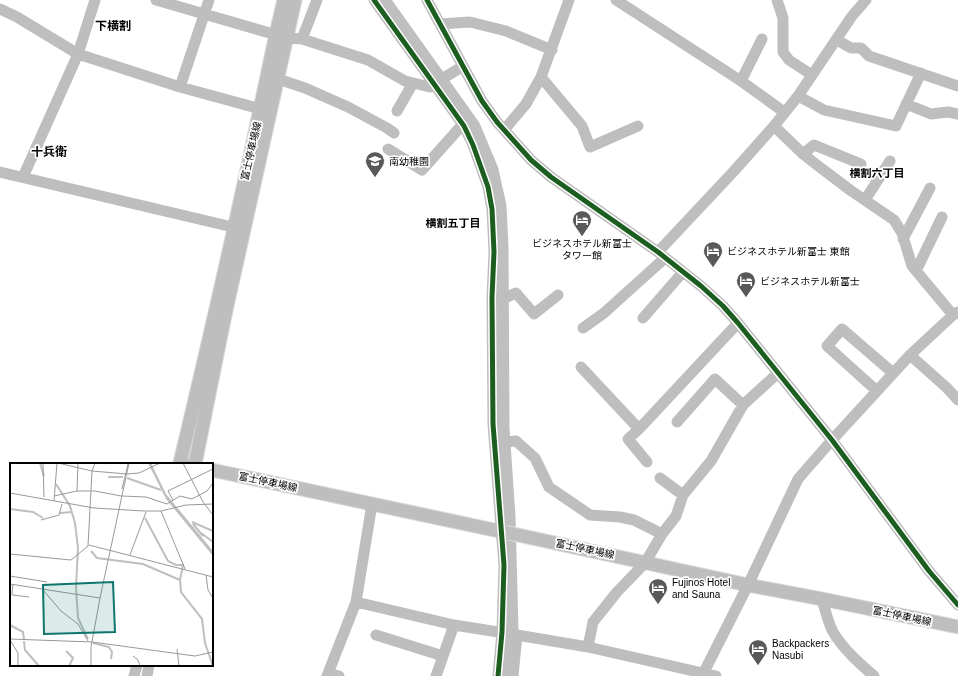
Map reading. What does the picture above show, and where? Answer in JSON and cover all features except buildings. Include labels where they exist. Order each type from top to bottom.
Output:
[{"type":"main road","name":"富士停車場線","points":[[265,110],[278,79],[284,0]]},
{"type":"main road","name":"富士停車場線","points":[[181,463],[239,228],[281,36],[295,0]]},
{"type":"main road","name":"富士停車場線","points":[[195,463],[239,228]]},
{"type":"main road","name":"富士停車場線","points":[[213,470],[748,585],[958,628]]},
{"type":"street","points":[[23,177],[78,54],[95,0]]},
{"type":"street","points":[[156,0],[281,36],[302,39],[368,60],[405,81],[430,87],[463,66]]},
{"type":"street","points":[[180,87],[209,0]]},
{"type":"street","points":[[302,39],[317,0]]},
{"type":"street","points":[[374,0],[439,82],[473,145],[488,187],[492,209],[494,252],[492,297],[493,424],[504,565],[502,632],[498,676]]},
{"type":"street","points":[[427,0],[482,101],[504,130],[531,160],[551,177],[684,272],[723,306],[832,440],[930,571],[958,604]]},
{"type":"street","points":[[504,130],[526,104],[541,77],[569,0]]},
{"type":"street","points":[[616,0],[741,81],[784,112]]},
{"type":"street","points":[[777,0],[782,18],[783,52],[789,60],[812,74]]},
{"type":"street","points":[[583,328],[604,313],[661,255],[774,126],[798,96],[852,16],[866,0]]},
{"type":"street","points":[[0,9],[17,17],[78,54],[180,87],[265,110]]},
{"type":"street","points":[[440,24],[470,22],[506,31],[552,50]]},
{"type":"street","points":[[741,81],[762,39]]},
{"type":"street","points":[[837,40],[851,48],[861,48],[869,56],[958,86]]},
{"type":"street","points":[[798,96],[824,110],[896,126],[921,73]]},
{"type":"street","points":[[541,77],[582,126],[590,147],[638,126]]},
{"type":"street","points":[[278,79],[305,88],[348,107],[394,133]]},
{"type":"street","points":[[396,111],[413,83]]},
{"type":"street","points":[[906,104],[931,114],[948,112],[958,114]]},
{"type":"street","points":[[388,149],[422,170],[463,124]]},
{"type":"street","points":[[703,675],[798,480],[832,440],[910,355],[932,334],[955,317],[912,266],[902,233],[894,220],[816,165],[774,126]]},
{"type":"street","points":[[803,154],[814,146],[861,164]]},
{"type":"street","points":[[865,200],[890,160]]},
{"type":"street","points":[[0,172],[239,228]]},
{"type":"street","points":[[904,239],[930,188]]},
{"type":"street","points":[[916,271],[942,217]]},
{"type":"street","points":[[642,318],[684,272]]},
{"type":"street","points":[[492,297],[505,298],[516,293],[534,314],[558,294]]},
{"type":"street","points":[[648,462],[628,439],[738,323]]},
{"type":"street","points":[[877,391],[827,346],[842,329],[893,373]]},
{"type":"street","points":[[910,355],[947,388],[958,400]]},
{"type":"street","points":[[581,367],[639,429]]},
{"type":"street","points":[[588,647],[593,622],[617,592],[645,563],[662,534],[676,516],[683,495],[711,461],[743,405],[778,373]]},
{"type":"street","points":[[677,422],[716,379],[743,405]]},
{"type":"street","points":[[495,443],[516,441],[535,458],[549,487],[590,515],[620,517],[634,520],[662,534]]},
{"type":"street","points":[[660,478],[683,495]]},
{"type":"street","points":[[340,676],[327,674],[356,602],[372,504]]},
{"type":"street","points":[[822,599],[833,631],[839,641],[856,660],[874,676]]},
{"type":"street","points":[[356,602],[454,624],[588,647],[703,675],[716,676]]},
{"type":"street","points":[[436,676],[454,624]]},
{"type":"street","points":[[513,676],[517,634]]},
{"type":"street","points":[[376,635],[443,656]]},
{"type":"street","points":[[134,676],[137,666]]},
{"type":"street","points":[[147,676],[149,666]]},
{"type":"waterway","points":[[385,5],[472,127],[490,170],[498,206],[500,247],[501,428],[507,517],[510,630],[506,676]]},
{"type":"cycle path","points":[[374,0],[464,126],[473,145],[488,187],[492,209],[494,252],[492,297],[493,424],[504,565],[502,632],[498,676]]},
{"type":"cycle path","points":[[427,0],[482,101],[497,122],[531,160],[551,177],[658,252],[701,286],[723,306],[832,440],[929,571],[958,605]]},
{"type":"place","name":"南幼稚園","points":[[375,178]]},
{"type":"place","name":"ビジネスホテル新富士 タワー館","points":[[582,237]]},
{"type":"place","name":"ビジネスホテル新富士 東館","points":[[713,268]]},
{"type":"place","name":"ビジネスホテル新富士","points":[[746,298]]},
{"type":"place","name":"Fujinos Hotel and Sauna","points":[[658,605]]},
{"type":"place","name":"Backpackers Nasubi","points":[[758,666]]},
{"type":"district","name":"下横割","points":[[113,26]]},
{"type":"district","name":"十兵衛","points":[[49,152]]},
{"type":"district","name":"横割六丁目","points":[[877,173]]},
{"type":"district","name":"横割五丁目","points":[[453,223]]}]
